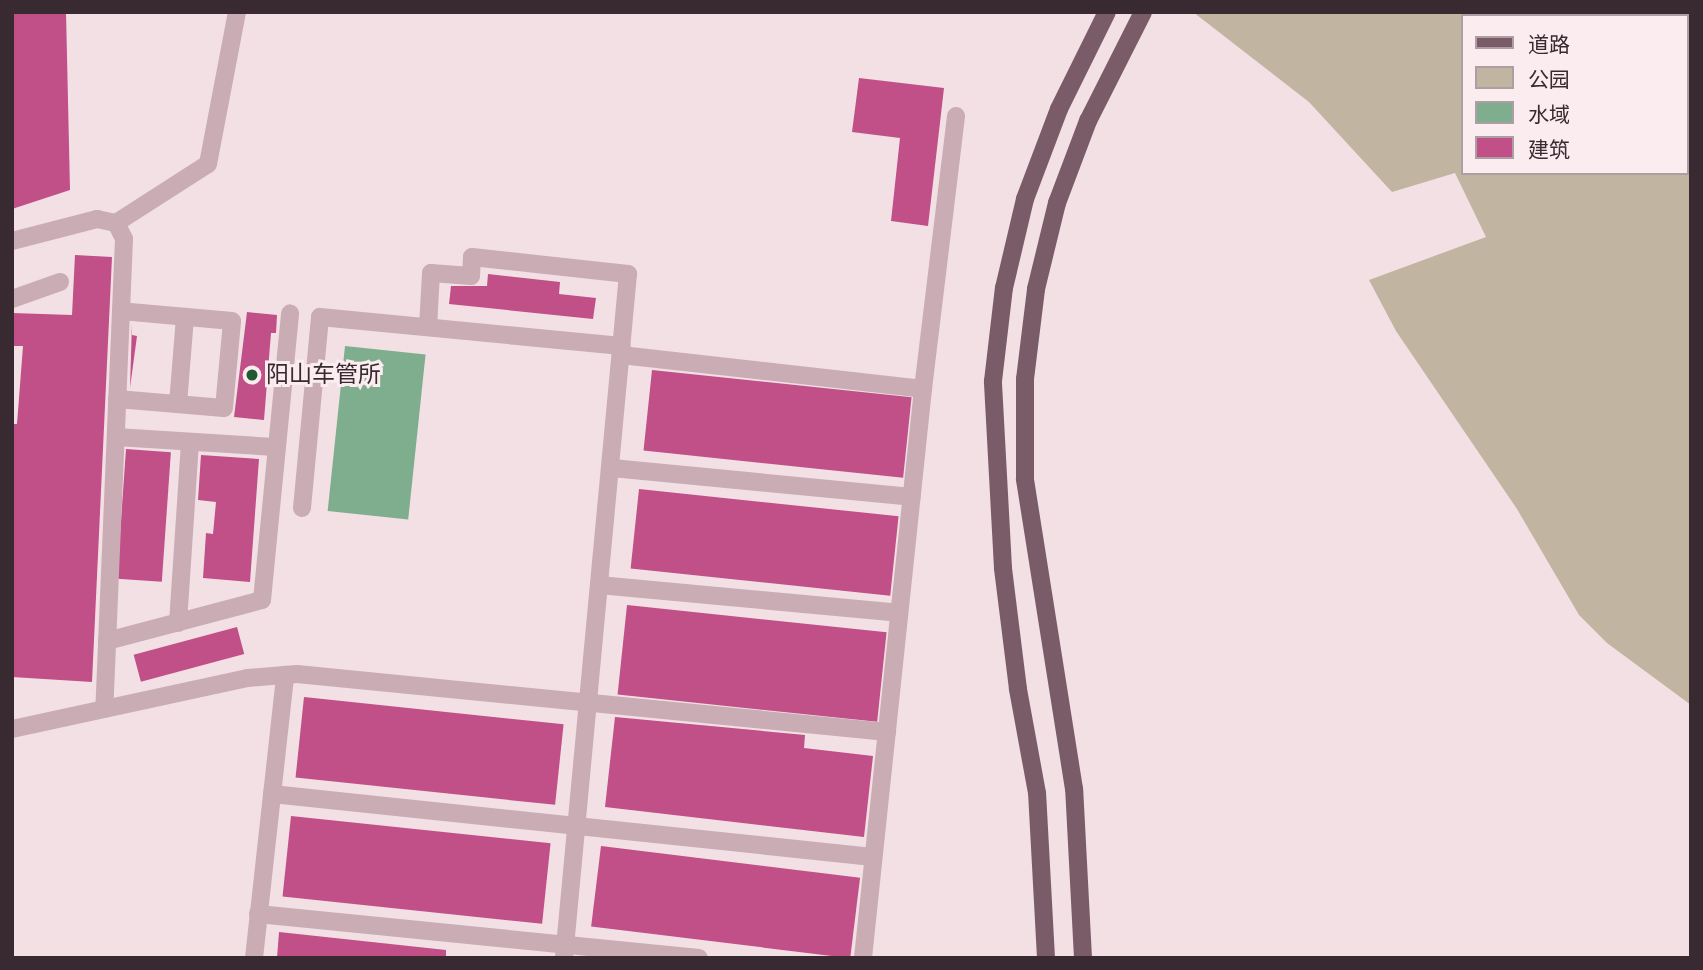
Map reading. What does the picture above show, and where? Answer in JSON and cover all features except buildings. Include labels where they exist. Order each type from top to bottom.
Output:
[{"type":"main road","points":[[1046,958],[1037,793],[1018,689],[1003,568],[993,381],[1004,288],[1025,199],[1059,109],[1107,12]]},
{"type":"main road","points":[[1083,958],[1074,789],[1025,479],[1025,379],[1036,289],[1056,203],[1088,121],[1143,12]]},
{"type":"street","points":[[12,241],[89,219],[116,223],[208,164],[237,12]]},
{"type":"street","points":[[863,958],[923,389],[956,116]]},
{"type":"street","points":[[104,709],[124,239],[116,223]]},
{"type":"street","points":[[428,327],[432,274],[471,276],[472,257],[628,274],[565,951]]},
{"type":"street","points":[[12,299],[60,282]]},
{"type":"street","points":[[117,399],[224,408],[232,321],[121,311]]},
{"type":"street","points":[[107,640],[262,600],[290,313]]},
{"type":"street","points":[[178,404],[185,317]]},
{"type":"street","points":[[302,508],[320,317],[428,327],[923,389]]},
{"type":"street","points":[[116,437],[277,447]]},
{"type":"street","points":[[177,623],[190,442]]},
{"type":"street","points":[[612,468],[912,498]]},
{"type":"street","points":[[599,585],[899,613]]},
{"type":"street","points":[[12,729],[248,678],[285,675],[887,732]]},
{"type":"street","points":[[254,958],[285,675]]},
{"type":"street","points":[[272,794],[576,829],[873,858]]},
{"type":"street","points":[[258,914],[565,951],[699,958]]},
{"type":"green space","points":[[1193,12],[1691,12],[1691,705],[1607,643],[1579,615],[1517,509],[1396,331],[1369,280],[1486,237],[1455,173],[1392,192],[1309,102]]},
{"type":"water","points":[[345,346],[426,354],[408,520],[328,511]]},
{"type":"place","name":"阳山车管所","points":[[252,375]]}]
